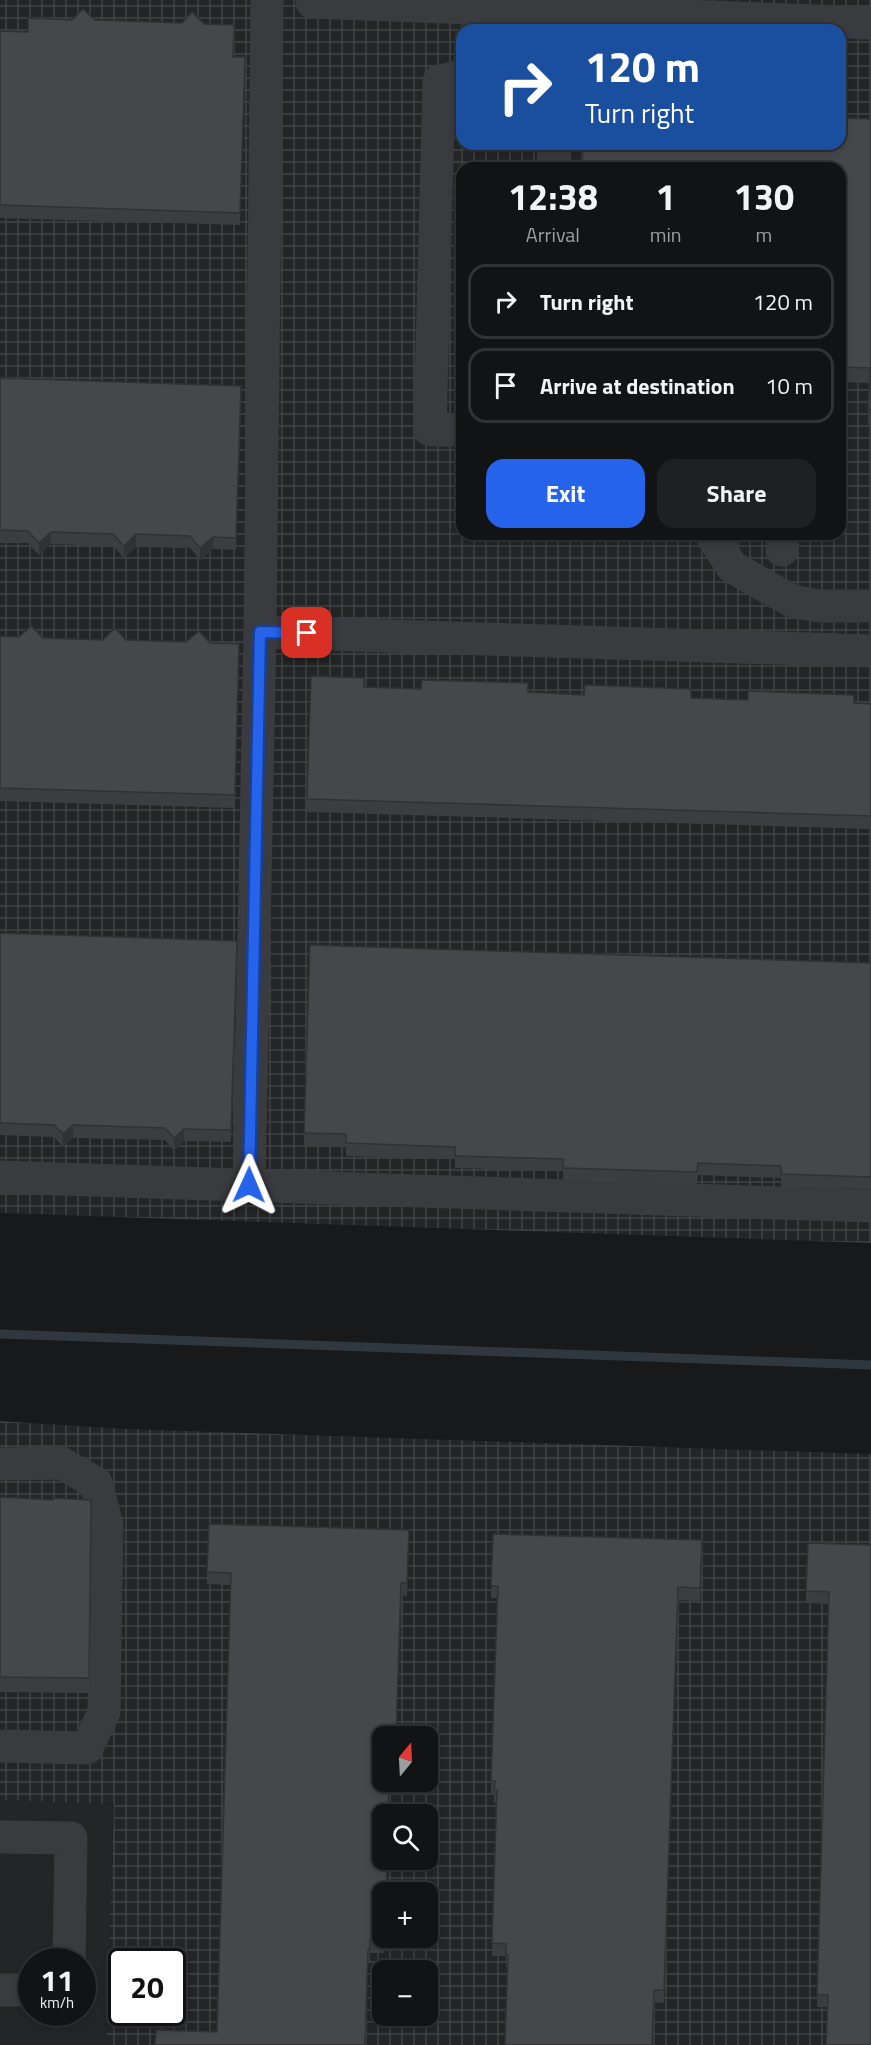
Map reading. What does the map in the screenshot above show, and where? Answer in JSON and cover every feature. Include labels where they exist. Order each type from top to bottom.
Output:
[{"type":"lane","points":[[249,1185],[260,632],[267,0]]},
{"type":"lane","points":[[312,2],[871,23]]},
{"type":"lane","points":[[456,77],[439,81],[430,430],[456,430]]},
{"type":"lane","points":[[715,540],[732,567],[792,601],[819,606],[871,606]]},
{"type":"lane","points":[[260,632],[871,651]]},
{"type":"lane","points":[[0,1177],[871,1206]]},
{"type":"lane","points":[[0,1464],[61,1463],[96,1483],[107,1525],[104,1712],[87,1748],[0,1746]]},
{"type":"lane","points":[[0,1837],[71,1838],[69,1948]]},
{"type":"lane","points":[[0,1990],[18,1990]]},
{"type":"shaded area","points":[[0,0],[871,0],[871,1243],[0,1213]]},
{"type":"shaded area","points":[[0,1421],[126,1429],[871,1454],[871,2045],[106,2045],[108,1985],[108,2026],[186,2026],[186,1948],[109,1948],[114,1804],[0,1800]]},
{"type":"shaded area","points":[[0,1800],[114,1804],[106,2045],[0,2045]]},
{"type":"building","points":[[83,9],[95,20],[182,23],[192,12],[204,24],[234,25],[233,57],[245,57],[240,213],[0,205],[0,31],[28,32],[28,18],[72,20]]},
{"type":"building","points":[[846,118],[871,119],[871,410],[868,410],[870,368],[846,367],[846,162],[582,162],[583,150],[846,150]]},
{"type":"building","points":[[0,378],[241,386],[236,538],[213,537],[200,548],[190,536],[136,534],[124,546],[113,534],[51,532],[39,543],[28,531],[0,530]]},
{"type":"building","points":[[31,626],[43,638],[103,640],[115,628],[126,640],[186,642],[199,631],[210,643],[239,644],[235,795],[0,788],[0,636],[19,637]]},
{"type":"building","points":[[311,676],[364,678],[364,687],[421,689],[422,680],[528,683],[528,692],[584,695],[585,685],[691,689],[691,698],[748,700],[748,691],[854,695],[854,703],[871,704],[871,816],[307,799]]},
{"type":"building","points":[[0,933],[237,941],[231,1130],[184,1129],[174,1138],[165,1128],[73,1125],[63,1134],[54,1125],[0,1123]]},
{"type":"building","points":[[310,945],[871,963],[871,1177],[781,1174],[781,1166],[698,1163],[697,1172],[563,1168],[563,1159],[455,1156],[455,1147],[346,1143],[346,1134],[304,1133]]},
{"type":"building","points":[[0,1497],[91,1500],[89,1678],[0,1677]]},
{"type":"building","points":[[209,1524],[409,1530],[407,1583],[401,1583],[396,1726],[372,1726],[372,1792],[389,1792],[388,1804],[372,1804],[372,1870],[387,1870],[386,1882],[372,1882],[372,1940],[370,1940],[368,1950],[365,2045],[155,2045],[156,2030],[217,2032],[231,1573],[207,1572]]},
{"type":"building","points":[[493,1534],[702,1540],[700,1588],[678,1587],[664,1990],[654,1990],[652,2045],[505,2045],[508,1955],[506,1944],[492,1943],[497,1790],[494,1790],[495,1781],[491,1780],[498,1586],[491,1586]]},
{"type":"building","points":[[808,1543],[871,1545],[871,2045],[826,2045],[828,1995],[817,1995],[829,1592],[806,1591]]},
{"type":"waterway","points":[[0,1334],[871,1365]]},
{"type":"route","points":[[249,1185],[260,632],[307,633]]}]
